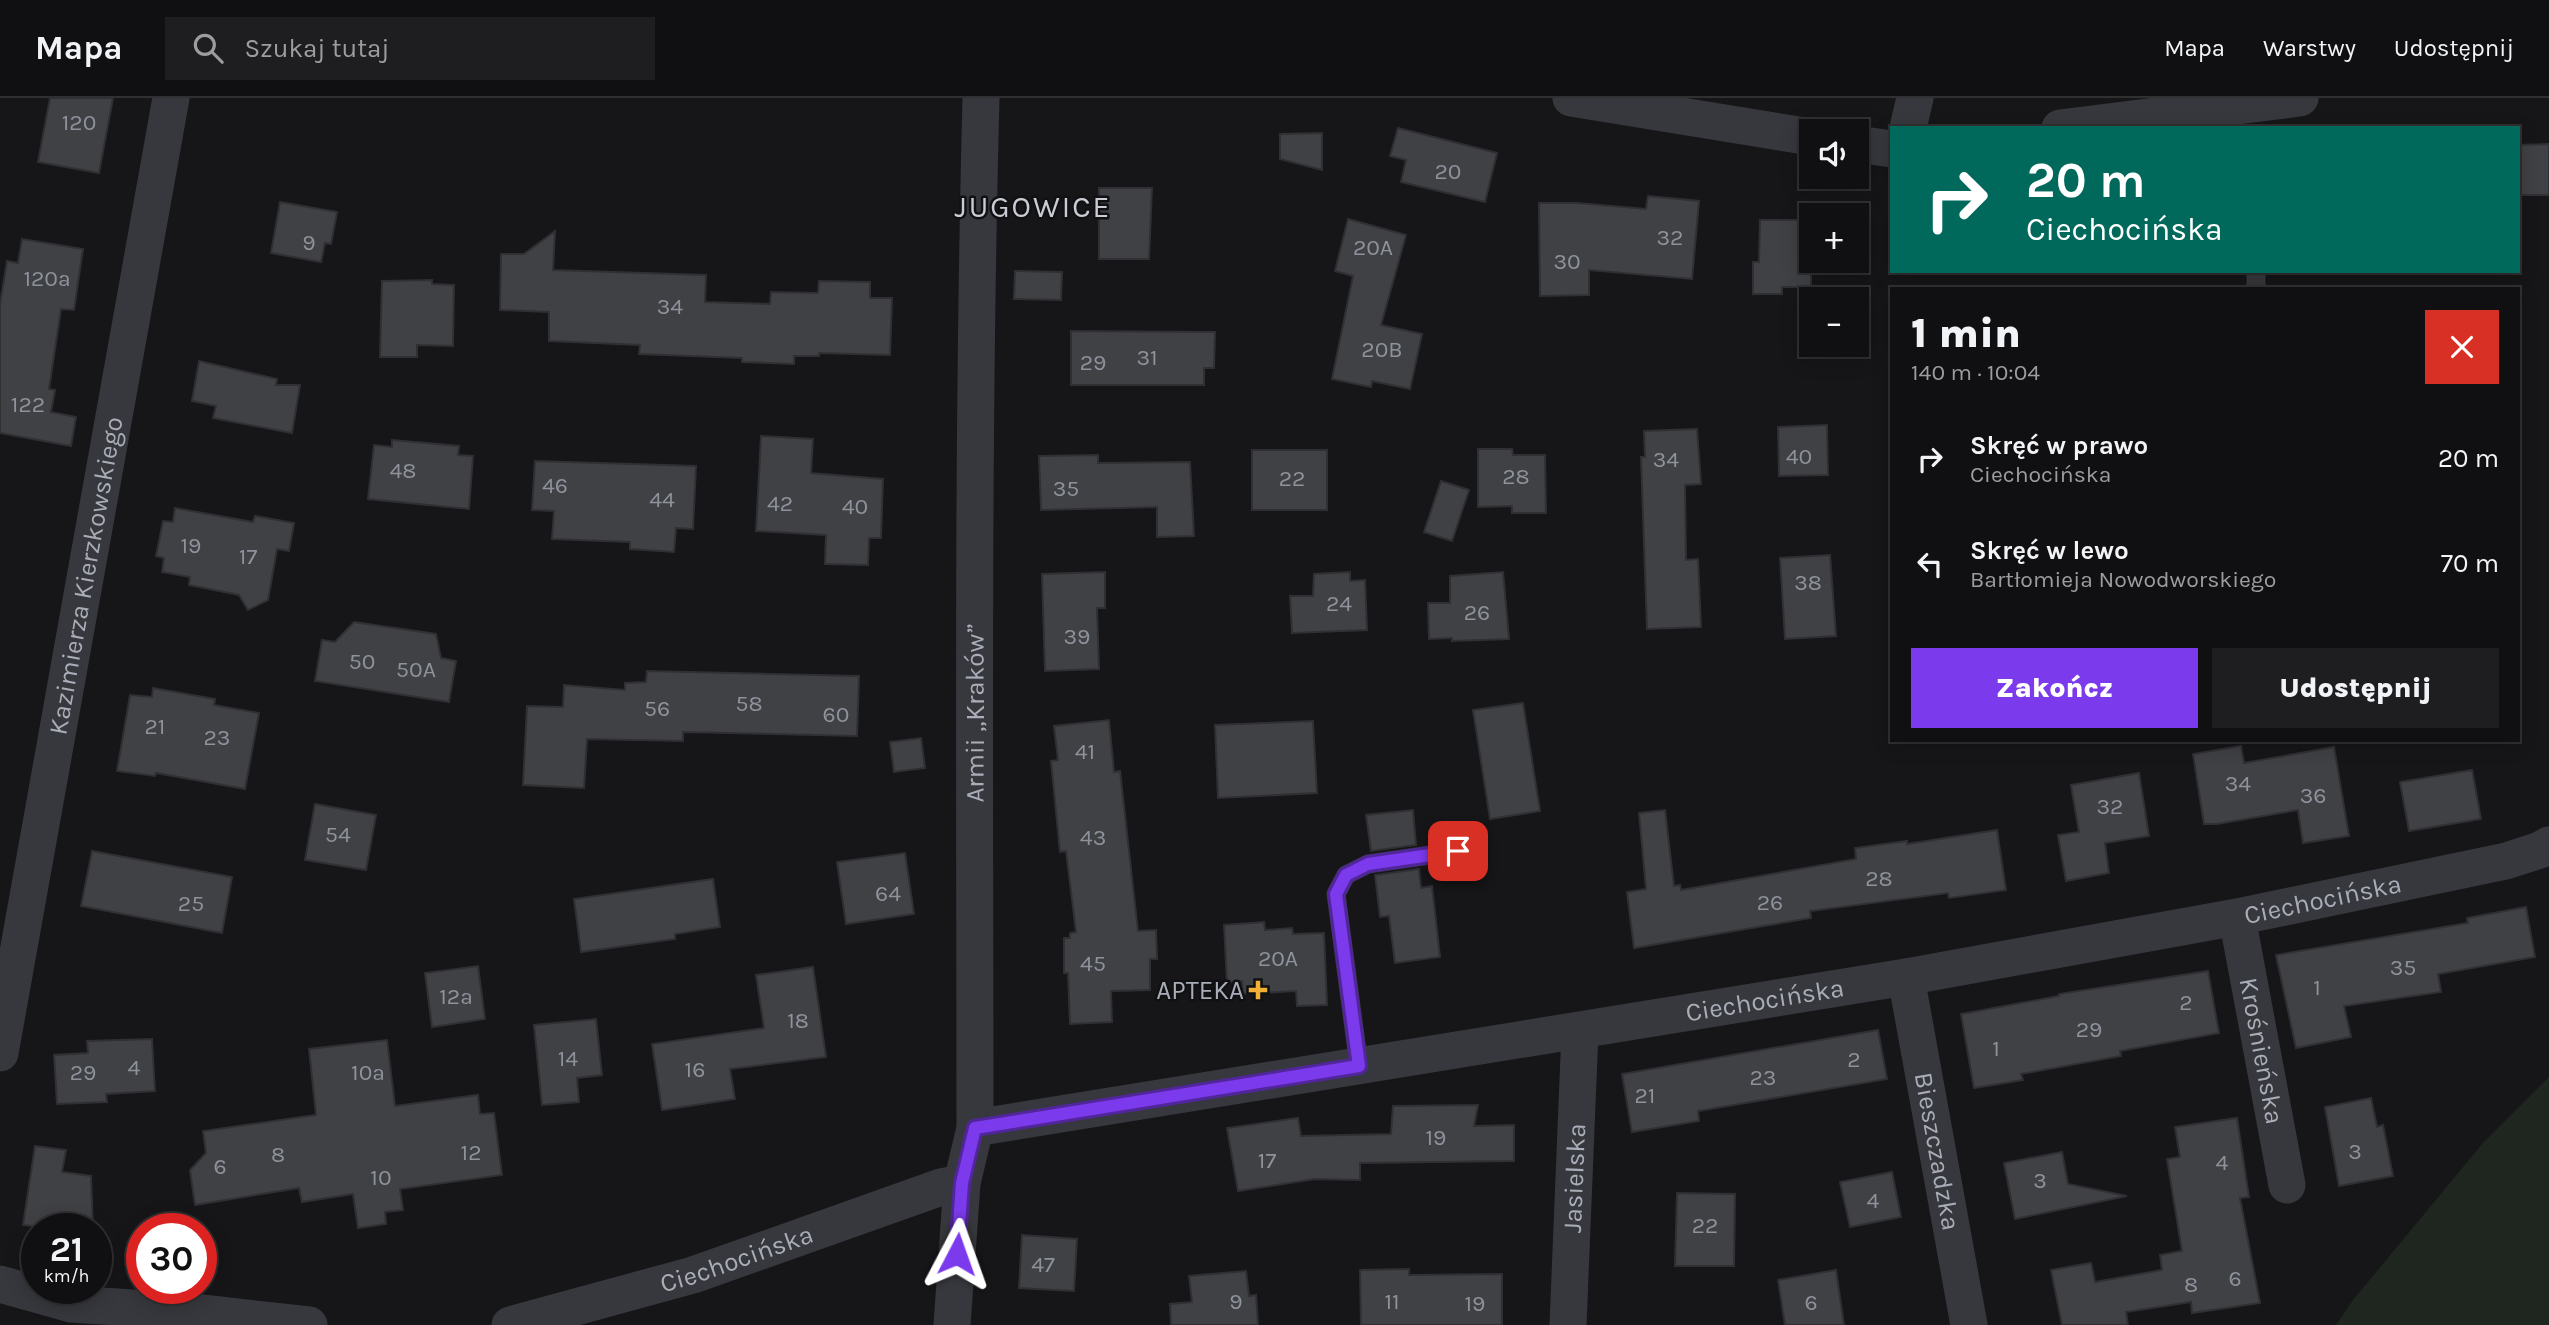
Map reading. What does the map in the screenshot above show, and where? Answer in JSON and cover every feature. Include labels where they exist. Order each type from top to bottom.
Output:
[{"type":"street","name":"Kazimierza Kierzkowskiego","points":[[0,1053],[171,98]]},
{"type":"street","name":"Armii „Kraków”","points":[[952,1325],[962,1183],[975,1128],[975,510],[981,98]]},
{"type":"street","points":[[1571,98],[1683,107],[1799,134]]},
{"type":"street","points":[[1908,126],[1915,98]]},
{"type":"street","points":[[2092,126],[2254,116],[2300,98]]},
{"type":"street","points":[[1869,146],[1890,149]]},
{"type":"street","name":"Ciechocińska","points":[[975,1128],[1906,977],[2237,917],[2506,861],[2549,845]]},
{"type":"street","name":"Krośnieńska","points":[[2237,917],[2287,1185]]},
{"type":"street","name":"Bieszczadzka","points":[[1906,977],[1969,1325]]},
{"type":"street","name":"Jasielska","points":[[1568,1325],[1580,1031]]},
{"type":"street","name":"Ciechocińska","points":[[510,1325],[693,1275],[941,1186],[962,1183]]},
{"type":"street","points":[[0,1284],[71,1304],[193,1312],[309,1325]]},
{"type":"lane","points":[[1359,1066],[1336,894],[1346,875],[1368,864],[1458,851]]},
{"type":"shaded area","points":[[2549,1077],[2549,1325],[2336,1325],[2353,1300],[2483,1143]]},
{"type":"building","points":[[50,98],[113,98],[99,173],[38,162]]},
{"type":"building","points":[[1398,128],[1497,153],[1485,202],[1401,182],[1406,160],[1390,156]]},
{"type":"building","points":[[1322,133],[1322,170],[1280,159],[1280,134]]},
{"type":"building","points":[[2549,144],[2549,195],[2520,195],[2520,145]]},
{"type":"building","points":[[1099,188],[1152,188],[1149,259],[1099,259]]},
{"type":"building","points":[[1648,196],[1699,201],[1692,279],[1589,270],[1589,295],[1540,296],[1539,203],[1577,203],[1646,209]]},
{"type":"building","points":[[280,202],[337,212],[331,244],[325,243],[321,262],[271,253]]},
{"type":"building","points":[[1348,219],[1406,235],[1381,325],[1422,334],[1410,389],[1372,381],[1371,387],[1332,379],[1353,276],[1335,271]]},
{"type":"building","points":[[1760,220],[1799,220],[1799,273],[1811,273],[1811,287],[1782,287],[1782,294],[1753,294],[1753,262],[1759,262]]},
{"type":"building","points":[[555,231],[553,270],[706,275],[705,302],[770,304],[771,292],[818,293],[819,281],[870,282],[870,298],[892,298],[890,355],[819,353],[819,356],[794,356],[794,364],[742,362],[742,358],[639,354],[640,345],[549,341],[549,312],[500,310],[501,254],[524,254]]},
{"type":"building","points":[[22,239],[83,249],[74,310],[61,309],[49,389],[55,390],[51,412],[76,417],[71,446],[0,433],[0,304],[7,261],[18,263]]},
{"type":"building","points":[[1015,271],[1062,272],[1061,300],[1014,299]]},
{"type":"building","points":[[432,280],[432,284],[454,285],[453,346],[417,345],[417,357],[380,357],[382,281]]},
{"type":"building","points":[[1071,331],[1215,332],[1214,368],[1204,368],[1204,385],[1071,385]]},
{"type":"building","points":[[199,361],[277,379],[276,385],[300,385],[292,433],[213,418],[216,406],[192,401]]},
{"type":"building","points":[[1827,425],[1828,475],[1779,476],[1778,427]]},
{"type":"building","points":[[1697,429],[1701,484],[1685,485],[1686,560],[1698,559],[1701,627],[1647,629],[1641,457],[1645,457],[1644,431]]},
{"type":"building","points":[[761,436],[813,439],[811,473],[883,479],[881,538],[869,538],[868,565],[825,564],[826,535],[756,531]]},
{"type":"building","points":[[392,440],[459,446],[458,455],[473,456],[469,509],[368,499],[374,445],[392,447]]},
{"type":"building","points":[[1478,449],[1512,449],[1513,455],[1545,455],[1546,513],[1512,513],[1512,506],[1478,507]]},
{"type":"building","points":[[1252,450],[1327,450],[1327,510],[1252,510]]},
{"type":"building","points":[[1098,455],[1098,463],[1190,462],[1194,536],[1157,537],[1157,507],[1041,510],[1039,456]]},
{"type":"building","points":[[535,461],[696,466],[693,529],[676,528],[674,552],[630,549],[630,542],[552,539],[554,511],[532,510]]},
{"type":"building","points":[[1441,481],[1469,490],[1452,541],[1424,532]]},
{"type":"building","points":[[175,508],[253,522],[255,516],[294,523],[289,551],[277,549],[268,600],[248,610],[239,595],[189,585],[190,577],[162,572],[164,558],[156,556],[163,521],[173,522]]},
{"type":"building","points":[[1830,555],[1836,636],[1785,639],[1780,558]]},
{"type":"building","points":[[1105,572],[1105,608],[1097,608],[1099,669],[1045,671],[1042,574]]},
{"type":"building","points":[[1350,572],[1350,581],[1365,580],[1367,630],[1292,633],[1290,596],[1313,596],[1314,574]]},
{"type":"building","points":[[1503,572],[1509,639],[1429,639],[1428,603],[1450,603],[1450,576]]},
{"type":"building","points":[[354,622],[436,634],[441,658],[456,661],[449,702],[315,681],[322,640],[335,642]]},
{"type":"building","points":[[647,671],[859,676],[857,736],[683,732],[683,741],[587,739],[584,788],[523,785],[527,706],[563,707],[564,685],[625,690],[625,683],[646,682]]},
{"type":"building","points":[[153,688],[215,699],[214,705],[259,713],[245,789],[156,773],[155,776],[117,771],[130,695],[152,697]]},
{"type":"building","points":[[1523,703],[1540,811],[1490,819],[1473,710]]},
{"type":"building","points":[[1109,720],[1114,772],[1120,771],[1138,931],[1156,930],[1157,959],[1150,959],[1150,990],[1111,991],[1112,1022],[1070,1024],[1068,973],[1064,973],[1064,938],[1070,938],[1070,933],[1076,932],[1066,851],[1060,852],[1051,761],[1058,760],[1054,726]]},
{"type":"building","points":[[1313,721],[1317,793],[1218,798],[1215,725]]},
{"type":"building","points":[[921,738],[925,768],[894,772],[890,742]]},
{"type":"building","points":[[2241,746],[2244,763],[2334,747],[2349,836],[2303,843],[2298,810],[2204,824],[2193,754]]},
{"type":"building","points":[[2472,770],[2481,819],[2409,831],[2400,782]]},
{"type":"building","points":[[2139,773],[2149,836],[2105,843],[2109,873],[2066,881],[2058,835],[2079,832],[2071,785]]},
{"type":"building","points":[[315,804],[376,815],[366,870],[305,860]]},
{"type":"building","points":[[1413,810],[1416,845],[1371,851],[1366,815]]},
{"type":"building","points":[[1665,810],[1674,886],[1680,885],[1681,890],[1856,859],[1855,848],[1907,841],[1907,844],[1997,830],[2006,890],[1949,898],[1948,893],[1810,911],[1811,918],[1634,948],[1627,892],[1646,889],[1639,813]]},
{"type":"building","points":[[92,851],[232,877],[222,933],[81,906]]},
{"type":"building","points":[[905,853],[914,914],[846,924],[837,862]]},
{"type":"building","points":[[1419,869],[1421,888],[1432,886],[1440,957],[1395,963],[1389,916],[1380,917],[1375,875]]},
{"type":"building","points":[[713,879],[720,927],[675,934],[675,939],[581,952],[574,899]]},
{"type":"building","points":[[2526,907],[2535,957],[2438,974],[2441,992],[2344,1006],[2351,1037],[2296,1048],[2276,955],[2468,923],[2467,918]]},
{"type":"building","points":[[1264,922],[1265,930],[1292,928],[1293,934],[1324,933],[1327,1005],[1297,1006],[1296,991],[1243,994],[1242,981],[1227,982],[1224,925]]},
{"type":"building","points":[[478,966],[485,1019],[432,1027],[425,973]]},
{"type":"building","points":[[813,967],[826,1057],[730,1069],[735,1099],[662,1110],[652,1044],[764,1028],[756,975]]},
{"type":"building","points":[[2208,971],[2219,1033],[2120,1051],[2121,1056],[2021,1074],[2023,1080],[1974,1088],[1961,1014],[2059,994]]},
{"type":"building","points":[[596,1019],[602,1075],[577,1078],[579,1102],[542,1105],[534,1025]]},
{"type":"building","points":[[1878,1030],[1887,1079],[1698,1111],[1699,1121],[1632,1132],[1622,1074]]},
{"type":"building","points":[[152,1039],[155,1091],[106,1094],[107,1102],[57,1104],[54,1055],[88,1053],[87,1041]]},
{"type":"building","points":[[387,1040],[395,1106],[478,1095],[480,1114],[494,1113],[502,1175],[400,1189],[403,1210],[385,1212],[386,1224],[358,1228],[353,1194],[302,1202],[299,1188],[195,1205],[190,1170],[206,1153],[203,1131],[316,1115],[309,1049]]},
{"type":"building","points":[[2371,1098],[2377,1127],[2383,1125],[2393,1176],[2339,1186],[2325,1107]]},
{"type":"building","points":[[1478,1105],[1474,1126],[1514,1125],[1514,1161],[1360,1163],[1360,1180],[1315,1179],[1238,1191],[1227,1128],[1298,1118],[1301,1136],[1391,1134],[1393,1106]]},
{"type":"building","points":[[2237,1118],[2249,1197],[2240,1198],[2260,1303],[2192,1313],[2191,1302],[2126,1312],[2128,1325],[2062,1325],[2051,1270],[2091,1263],[2095,1282],[2162,1270],[2160,1255],[2182,1251],[2167,1159],[2180,1157],[2175,1127]]},
{"type":"building","points":[[35,1146],[66,1150],[62,1172],[91,1176],[92,1213],[25,1213]]},
{"type":"building","points":[[2062,1152],[2068,1184],[2127,1196],[2015,1219],[2004,1163]]},
{"type":"building","points":[[1892,1172],[1901,1217],[1850,1227],[1840,1182]]},
{"type":"building","points":[[1677,1193],[1735,1194],[1734,1266],[1675,1266]]},
{"type":"building","points":[[1022,1235],[1077,1239],[1074,1291],[1019,1288]]},
{"type":"building","points":[[1409,1269],[1409,1275],[1502,1274],[1502,1325],[1361,1325],[1360,1270]]},
{"type":"building","points":[[1836,1270],[1844,1325],[1785,1325],[1778,1280]]},
{"type":"building","points":[[1246,1271],[1249,1296],[1256,1295],[1258,1325],[1171,1325],[1170,1304],[1192,1302],[1189,1276]]},
{"type":"place","name":"APTEKA","points":[[1258,990]]},
{"type":"district","name":"JUGOWICE","points":[[1033,207]]},
{"type":"route","points":[[957,1254],[962,1183],[975,1128],[1359,1066],[1336,894],[1346,875],[1368,864],[1458,851]]}]
